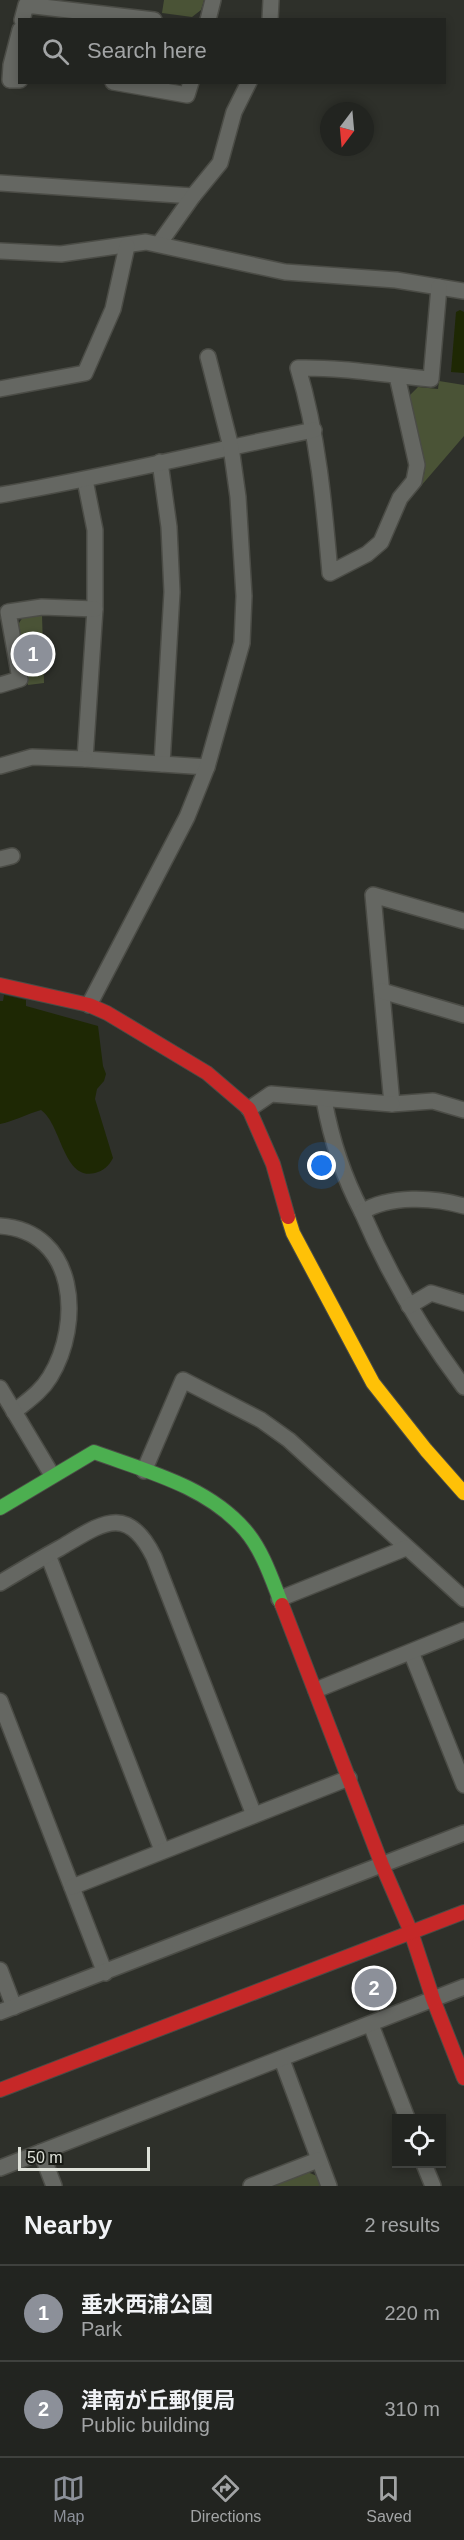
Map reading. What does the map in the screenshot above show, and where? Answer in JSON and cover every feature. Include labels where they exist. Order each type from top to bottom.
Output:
[{"type":"street","points":[[208,18],[213,0]]},
{"type":"street","points":[[270,18],[272,0]]},
{"type":"street","points":[[23,18],[26,5],[137,18]]},
{"type":"street","points":[[18,38],[11,65],[10,80],[18,80]]},
{"type":"street","points":[[124,84],[187,95],[190,84]]},
{"type":"street","points":[[159,244],[220,163],[234,112],[248,84]]},
{"type":"street","points":[[0,183],[193,196]]},
{"type":"street","points":[[0,251],[61,254],[146,242],[285,272],[396,280],[464,291]]},
{"type":"street","points":[[0,388],[85,373],[113,309],[127,246]]},
{"type":"street","points":[[397,376],[417,465],[414,481],[400,498],[381,542],[367,554],[330,573],[324,495],[314,430],[298,368],[397,376],[431,379],[439,287]]},
{"type":"street","points":[[89,1005],[187,817],[207,767],[243,643],[242,544],[231,447],[208,357]]},
{"type":"street","points":[[0,495],[85,480],[314,430]]},
{"type":"street","points":[[160,462],[168,527],[172,592],[162,764]]},
{"type":"street","points":[[85,480],[95,530],[94,609],[85,759]]},
{"type":"street","points":[[0,685],[20,679],[8,612],[42,607],[94,609]]},
{"type":"street","points":[[0,766],[32,757],[207,767]]},
{"type":"street","points":[[392,1104],[373,895],[464,921]]},
{"type":"street","points":[[0,986],[89,1005],[207,1073],[249,1109],[282,1190],[292,1233],[349,1341],[387,1401],[464,1493]]},
{"type":"street","points":[[382,991],[464,1015]]},
{"type":"street","points":[[249,1109],[271,1094],[392,1104],[433,1101],[464,1110]]},
{"type":"street","points":[[324,1100],[351,1192],[381,1256],[433,1346],[464,1387]]},
{"type":"street","points":[[362,1212],[375,1204],[430,1199],[464,1206]]},
{"type":"street","points":[[0,1226],[15,1227],[30,1233],[54,1252],[61,1264],[69,1299],[68,1325],[56,1366],[39,1391],[14,1412]]},
{"type":"street","points":[[409,1306],[431,1293],[464,1304]]},
{"type":"street","points":[[144,1471],[183,1380],[261,1420],[289,1440],[464,1599]]},
{"type":"street","points":[[0,1388],[52,1476]]},
{"type":"street","points":[[0,1508],[94,1452],[194,1491],[211,1500],[245,1530],[267,1567],[382,1865],[411,1932],[433,1999],[464,2078]]},
{"type":"street","points":[[0,1583],[99,1525],[122,1524],[135,1528],[154,1557],[254,1815]]},
{"type":"street","points":[[279,1599],[406,1548]]},
{"type":"street","points":[[48,1555],[162,1850]]},
{"type":"street","points":[[316,1690],[464,1630]]},
{"type":"street","points":[[411,1652],[464,1785]]},
{"type":"street","points":[[0,1701],[105,1973]]},
{"type":"street","points":[[72,1887],[350,1778]]},
{"type":"street","points":[[0,1970],[7,2010],[464,1833]]},
{"type":"street","points":[[0,2090],[464,1912]]},
{"type":"street","points":[[0,2168],[282,2060],[464,1987]]},
{"type":"street","points":[[371,2025],[405,2114]]},
{"type":"street","points":[[282,2060],[329,2186]]},
{"type":"street","points":[[41,2152],[54,2186]]},
{"type":"street","points":[[251,2186],[318,2160]]},
{"type":"street","points":[[426,2168],[433,2186]]},
{"type":"shaded area","points":[[164,0],[204,0],[201,10],[192,17],[162,13]]},
{"type":"shaded area","points":[[460,310],[464,312],[464,373],[451,372],[456,312]]},
{"type":"shaded area","points":[[439,381],[464,385],[464,436],[420,487],[425,471],[408,397],[418,387],[438,389]]},
{"type":"shaded area","points":[[42,615],[44,683],[28,685],[17,626],[23,617]]},
{"type":"shaded area","points":[[4,995],[26,1000],[26,1006],[98,1026],[106,1074],[104,1081],[97,1089],[95,1099],[113,1158],[101,1171],[84,1173],[76,1169],[69,1161],[54,1127],[41,1110],[0,1124],[0,1001],[3,1001]]},
{"type":"shaded area","points":[[305,2171],[317,2176],[321,2186],[269,2186]]},
{"type":"traffic: fast","points":[[0,1508],[94,1452],[175,1482],[213,1502],[230,1515],[257,1547],[282,1605]]},
{"type":"traffic: slow","points":[[288,1217],[293,1233],[373,1383],[426,1450],[464,1493]]},
{"type":"traffic: jam","points":[[0,985],[89,1005],[107,1013],[207,1073],[249,1109],[273,1164],[288,1217]]},
{"type":"traffic: jam","points":[[282,1605],[382,1865],[411,1932],[433,1999],[464,2078]]},
{"type":"traffic: jam","points":[[0,2090],[464,1912]]},
{"type":"place","name":"垂水西浦公園","points":[[33,654]]},
{"type":"place","name":"津南が丘郵便局","points":[[374,1988]]}]
